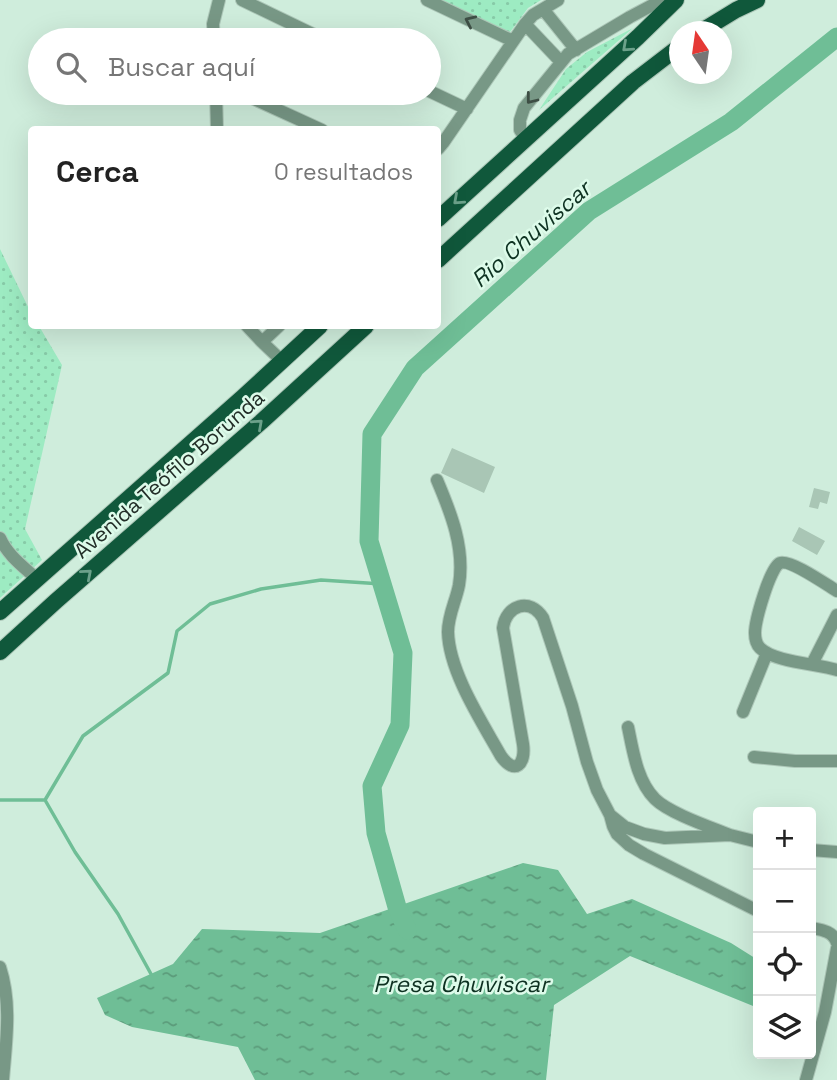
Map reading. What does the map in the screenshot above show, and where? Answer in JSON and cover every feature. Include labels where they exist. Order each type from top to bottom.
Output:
[{"type":"main road","points":[[441,216],[676,0]]},
{"type":"main road","points":[[718,21],[757,0]]},
{"type":"main road","points":[[441,257],[562,145],[633,82],[669,54]]},
{"type":"main road","points":[[526,139],[536,143],[562,145]]},
{"type":"main road","name":"Avenida Teófilo Borunda","points":[[0,612],[317,329]]},
{"type":"main road","name":"Avenida Teófilo Borunda","points":[[0,652],[363,329]]},
{"type":"main road","points":[[38,580],[57,601]]},
{"type":"street","points":[[213,28],[219,0]]},
{"type":"street","points":[[242,0],[300,28]]},
{"type":"street","points":[[426,0],[513,41]]},
{"type":"street","points":[[441,145],[525,24],[533,15],[558,0]]},
{"type":"street","points":[[526,139],[520,130],[524,107],[568,54],[662,0]]},
{"type":"street","points":[[542,9],[576,50]]},
{"type":"street","points":[[525,24],[561,62]]},
{"type":"street","points":[[441,97],[467,109]]},
{"type":"street","points":[[216,105],[217,126]]},
{"type":"street","points":[[267,105],[312,126]]},
{"type":"street","points":[[250,329],[282,361]]},
{"type":"street","points":[[262,341],[276,329]]},
{"type":"street","points":[[437,480],[452,516],[458,546],[459,585],[450,613],[449,642],[472,703],[505,762],[517,766],[521,764],[524,753],[503,628],[506,615],[522,606],[530,606],[543,618],[590,772],[617,834],[644,854],[753,908]]},
{"type":"street","points":[[0,538],[4,548],[38,580]]},
{"type":"street","points":[[837,591],[800,569],[781,562],[774,571],[762,602],[755,633],[757,644],[767,653],[837,670]]},
{"type":"street","points":[[812,664],[837,615]]},
{"type":"street","points":[[743,712],[767,653]]},
{"type":"street","points":[[628,727],[634,756],[644,784],[653,798],[730,835],[753,841]]},
{"type":"street","points":[[754,757],[837,761]]},
{"type":"street","points":[[611,815],[625,827],[665,838],[730,835]]},
{"type":"street","points":[[816,850],[837,852]]},
{"type":"street","points":[[806,1080],[825,1012],[837,946],[833,935],[816,929]]},
{"type":"street","points":[[0,967],[8,1011],[3,1080]]},
{"type":"shaded area","points":[[434,0],[541,0],[528,8],[507,36]]},
{"type":"shaded area","points":[[633,28],[539,110],[566,69],[587,52]]},
{"type":"shaded area","points":[[0,249],[28,307],[28,329],[41,329],[62,365],[25,529],[42,560],[0,598]]},
{"type":"water","name":"Presa Chuviscar","points":[[523,863],[558,870],[587,914],[632,899],[731,943],[753,957],[753,1006],[630,956],[554,1005],[546,1080],[255,1080],[238,1047],[132,1027],[105,1015],[97,998],[173,964],[202,929],[320,933]]},
{"type":"building","points":[[452,448],[495,467],[484,493],[441,473]]},
{"type":"building","points":[[814,488],[830,492],[827,504],[820,502],[818,509],[809,507]]},
{"type":"building","points":[[799,527],[825,541],[817,555],[792,541]]},
{"type":"waterway","name":"Rio Chuviscar","points":[[407,930],[397,907],[376,833],[372,786],[400,725],[403,653],[369,541],[372,434],[415,368],[589,211],[731,122],[837,37]]},
{"type":"waterway","points":[[151,974],[118,914],[75,852],[45,800],[83,736],[168,673],[177,631],[210,604],[261,589],[321,580],[382,584]]},
{"type":"waterway","points":[[0,800],[45,800]]}]
